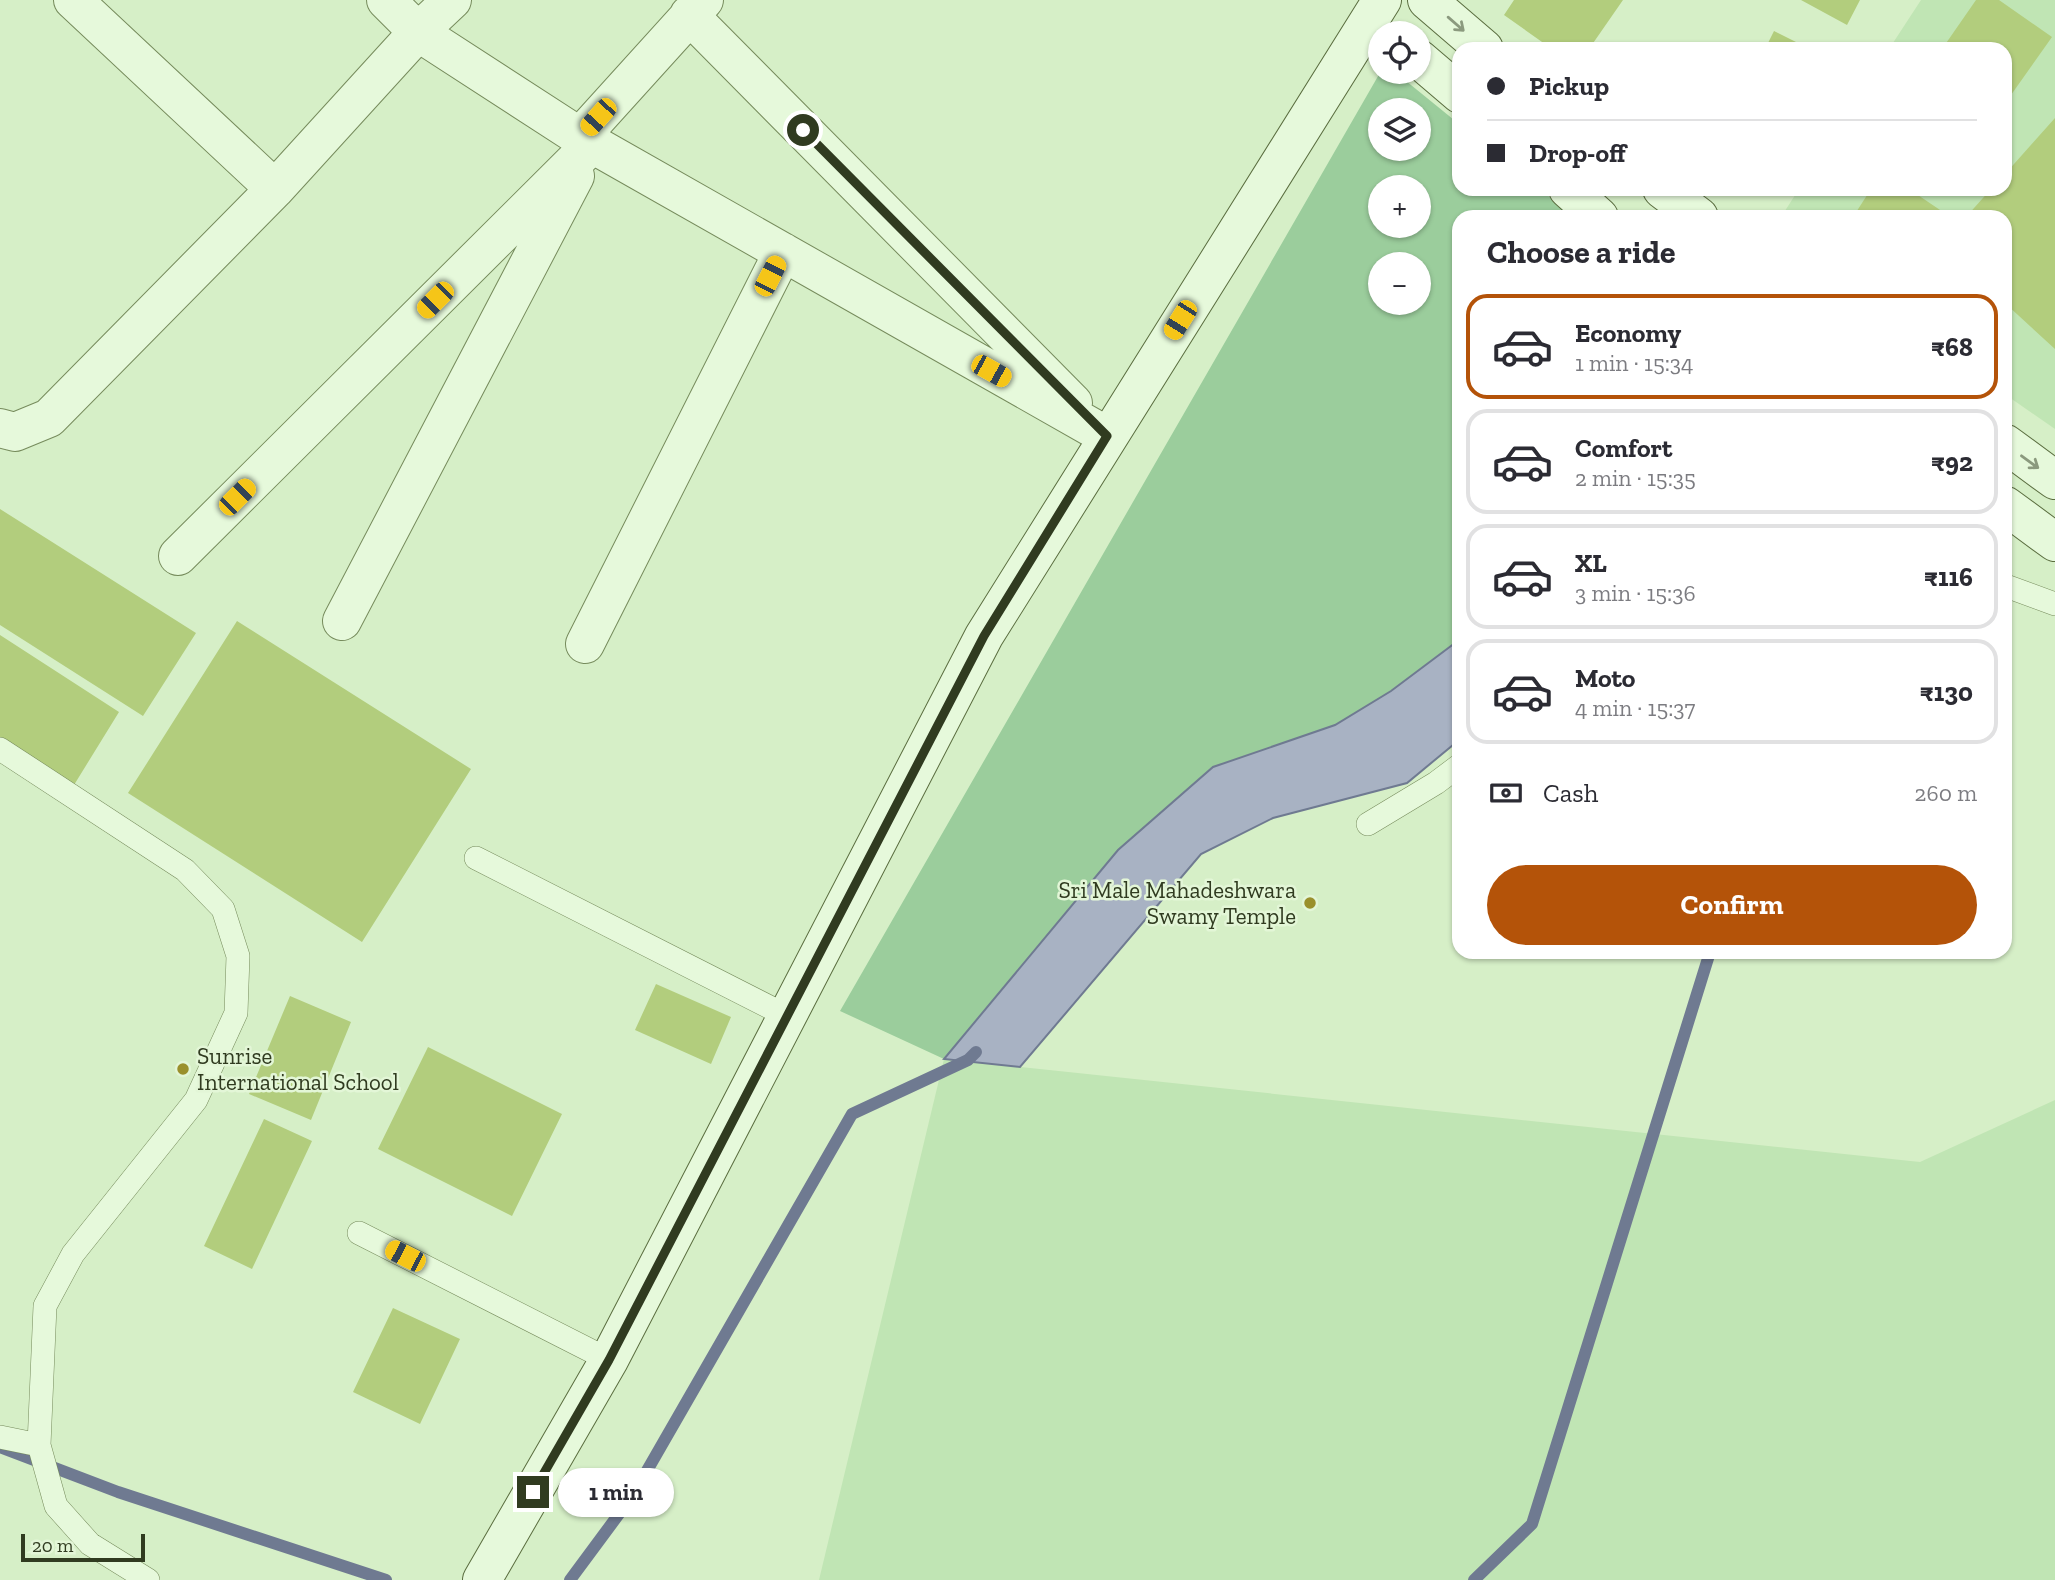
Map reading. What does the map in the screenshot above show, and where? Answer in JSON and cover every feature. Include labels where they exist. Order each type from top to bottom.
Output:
[{"type":"street","points":[[73,0],[275,189]]},
{"type":"street","points":[[386,0],[418,32],[586,140],[1107,436]]},
{"type":"street","points":[[0,428],[15,432],[49,418],[275,189],[418,32],[452,0]]},
{"type":"street","points":[[1427,0],[1476,42]]},
{"type":"street","points":[[178,556],[586,140],[697,8],[1107,436]]},
{"type":"street","points":[[482,1580],[609,1360],[984,636],[1107,436],[1381,17]]},
{"type":"street","points":[[1431,69],[1452,86]]},
{"type":"street","points":[[342,621],[586,140]]},
{"type":"street","points":[[1576,196],[1591,210]]},
{"type":"street","points":[[1671,196],[1690,210]]},
{"type":"street","points":[[585,644],[783,252]]},
{"type":"street","points":[[2012,448],[2055,480]]},
{"type":"street","points":[[2012,510],[2055,542]]},
{"type":"lane","points":[[2012,588],[2055,604]]},
{"type":"lane","points":[[0,749],[185,870],[223,909],[238,956],[236,1013],[196,1100],[73,1254],[45,1306],[39,1445],[56,1506],[90,1544],[148,1580]]},
{"type":"lane","points":[[1368,824],[1452,771]]},
{"type":"lane","points":[[476,858],[788,1016]]},
{"type":"lane","points":[[359,1233],[609,1360]]},
{"type":"lane","points":[[0,1437],[39,1445]]},
{"type":"green space","points":[[1921,0],[2055,0],[2055,429],[2012,399],[2012,210],[1786,210],[1794,196],[2012,196],[2012,42],[1894,42]]},
{"type":"green space","points":[[1374,84],[1410,84],[1427,98],[1368,98],[1368,161],[1431,161],[1431,101],[1452,118],[1452,196],[1548,196],[1566,210],[1452,210],[1452,645],[1391,691],[1335,725],[1212,767],[1118,850],[944,1059],[840,1011]]},
{"type":"green space","points":[[944,1059],[1920,1162],[2055,1100],[2055,1580],[819,1580]]},
{"type":"water","points":[[1452,645],[1452,746],[1407,783],[1273,818],[1201,854],[1020,1067],[944,1059],[1118,850],[1213,767],[1335,725],[1391,691]]},
{"type":"building","points":[[1514,0],[1623,0],[1594,42],[1542,42],[1504,15]]},
{"type":"building","points":[[1801,0],[1860,0],[1847,25]]},
{"type":"building","points":[[1976,0],[1999,0],[2052,37],[2012,94],[2012,42],[1947,42]]},
{"type":"building","points":[[1774,31],[1796,42],[1768,42]]},
{"type":"building","points":[[2055,118],[2055,349],[2012,310],[2012,210],[1972,210],[1985,196],[2012,196],[2012,166]]},
{"type":"building","points":[[1866,196],[1919,196],[1940,210],[1858,210]]},
{"type":"building","points":[[0,509],[196,633],[143,716],[0,625]]},
{"type":"building","points":[[237,621],[471,769],[362,942],[128,793]]},
{"type":"building","points":[[0,635],[119,712],[74,785],[0,737]]},
{"type":"building","points":[[656,984],[731,1017],[711,1064],[635,1030]]},
{"type":"building","points":[[290,996],[351,1022],[311,1120],[249,1094]]},
{"type":"building","points":[[428,1047],[562,1114],[512,1216],[378,1149]]},
{"type":"building","points":[[264,1119],[312,1141],[252,1269],[204,1246]]},
{"type":"building","points":[[393,1308],[460,1339],[420,1424],[353,1392]]},
{"type":"waterway","points":[[1474,1580],[1532,1524],[1708,959]]},
{"type":"waterway","points":[[570,1580],[633,1495],[852,1114],[968,1060],[976,1052]]},
{"type":"waterway","points":[[0,1447],[118,1492],[386,1580]]},
{"type":"place","name":"Sri Male Mahadeshwara Swamy Temple","points":[[1310,903]]},
{"type":"place","name":"Sunrise International School","points":[[183,1069]]},
{"type":"route","points":[[533,1492],[609,1360],[984,636],[1107,436],[803,130]]}]
